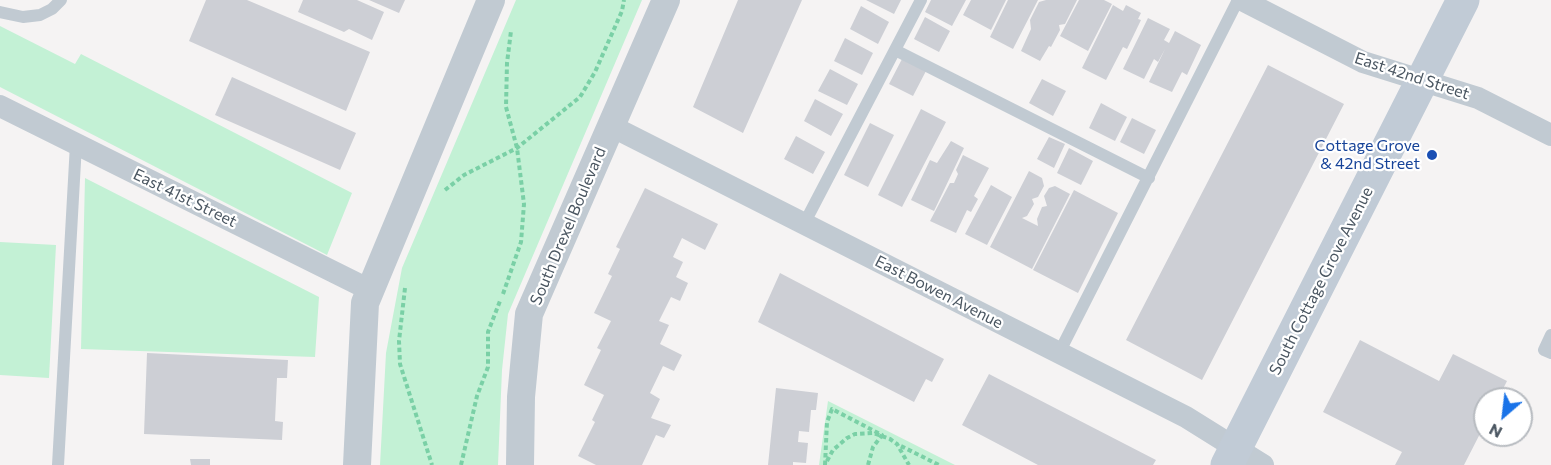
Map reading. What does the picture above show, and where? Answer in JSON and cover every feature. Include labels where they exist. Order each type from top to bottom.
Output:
[{"type":"main road","name":"South Cottage Grove Avenue","points":[[1242,459],[1422,81],[1463,0]]},
{"type":"street","points":[[357,465],[365,303],[491,0]]},
{"type":"street","name":"South Drexel Boulevard","points":[[520,465],[521,397],[530,314],[666,0]]},
{"type":"street","name":"East 42nd Street","points":[[1240,0],[1363,62],[1478,98],[1551,135]]},
{"type":"street","name":"East 41st Street","points":[[0,106],[370,290]]},
{"type":"street","name":"East Bowen Avenue","points":[[611,126],[1186,417],[1242,459]]},
{"type":"lane","points":[[0,12],[23,17],[40,15],[52,9],[61,0]]},
{"type":"lane","points":[[804,224],[921,0]]},
{"type":"lane","points":[[1059,353],[1240,0]]},
{"type":"lane","points":[[896,50],[1149,178]]},
{"type":"lane","points":[[58,465],[76,144]]},
{"type":"lane","points":[[1551,335],[1544,350],[1551,353]]},
{"type":"path","points":[[442,192],[464,175],[517,148],[580,97],[595,72],[622,11],[624,0]]},
{"type":"path","points":[[461,465],[477,396],[488,367],[488,332],[521,242],[524,204],[517,148],[506,107],[507,63],[512,25]]},
{"type":"path","points":[[405,286],[399,341],[400,364],[432,465]]},
{"type":"path","points":[[826,465],[827,422],[832,409],[939,465]]},
{"type":"path","points":[[826,465],[833,450],[847,438],[864,433],[882,435]]},
{"type":"path","points":[[868,465],[873,447],[882,435]]},
{"type":"path","points":[[897,444],[909,465]]},
{"type":"green space","points":[[516,0],[642,0],[508,314],[502,370],[498,465],[380,465],[386,353],[402,268]]},
{"type":"green space","points":[[0,26],[75,64],[81,54],[352,193],[327,255],[0,87]]},
{"type":"green space","points":[[85,178],[319,297],[315,357],[81,349]]},
{"type":"green space","points":[[0,242],[56,245],[49,378],[0,375]]},
{"type":"green space","points":[[828,401],[955,465],[819,465]]},
{"type":"building","points":[[206,0],[247,0],[370,52],[346,111],[189,41]]},
{"type":"building","points":[[303,0],[357,0],[384,12],[372,40],[349,29],[344,32],[298,12]]},
{"type":"building","points":[[369,0],[405,0],[399,13]]},
{"type":"building","points":[[738,0],[802,0],[743,133],[693,107]]},
{"type":"building","points":[[866,0],[901,0],[894,14]]},
{"type":"building","points":[[931,0],[966,0],[952,26],[925,12]]},
{"type":"building","points":[[971,0],[1006,0],[991,30],[963,15]]},
{"type":"building","points":[[1008,0],[1038,0],[1013,49],[990,37]]},
{"type":"building","points":[[1077,0],[1065,24],[1059,25],[1060,30],[1040,61],[1021,51],[1031,29],[1030,20],[1039,2]]},
{"type":"building","points":[[1079,0],[1104,0],[1112,4],[1088,51],[1060,36]]},
{"type":"building","points":[[1113,5],[1123,11],[1126,5],[1141,13],[1138,19],[1141,20],[1127,49],[1123,47],[1106,80],[1082,68]]},
{"type":"building","points":[[861,6],[889,22],[878,44],[850,29]]},
{"type":"building","points":[[925,17],[950,31],[939,52],[914,39]]},
{"type":"building","points":[[1148,18],[1170,29],[1164,40],[1169,43],[1175,31],[1201,45],[1187,75],[1182,72],[1172,92],[1149,82],[1165,49],[1158,62],[1154,59],[1144,79],[1123,69]]},
{"type":"building","points":[[845,38],[873,53],[862,75],[834,61]]},
{"type":"building","points":[[902,59],[926,71],[913,96],[889,84]]},
{"type":"building","points":[[1268,65],[1344,104],[1202,380],[1126,340]]},
{"type":"building","points":[[830,69],[858,84],[847,105],[818,91]]},
{"type":"building","points":[[232,77],[356,133],[340,170],[215,115]]},
{"type":"building","points":[[1042,79],[1066,91],[1053,116],[1029,103]]},
{"type":"building","points":[[815,99],[843,114],[831,136],[804,121]]},
{"type":"building","points":[[1101,103],[1127,117],[1115,141],[1089,128]]},
{"type":"building","points":[[921,109],[946,122],[902,207],[878,195]]},
{"type":"building","points":[[1132,118],[1156,130],[1144,154],[1120,142]]},
{"type":"building","points":[[870,123],[894,135],[868,187],[844,175]]},
{"type":"building","points":[[796,136],[825,152],[813,174],[784,159]]},
{"type":"building","points":[[1049,137],[1065,144],[1054,168],[1037,159]]},
{"type":"building","points":[[951,141],[964,148],[934,211],[911,200],[930,160],[937,163]]},
{"type":"building","points":[[1069,148],[1093,161],[1081,185],[1057,173]]},
{"type":"building","points":[[963,155],[989,168],[974,196],[978,199],[971,212],[967,210],[956,233],[930,221],[950,183],[954,183],[958,174],[956,170]]},
{"type":"building","points":[[1029,171],[1042,178],[1044,186],[1038,197],[1032,199],[1034,204],[1027,216],[1022,218],[1038,226],[1037,219],[1042,207],[1047,206],[1044,196],[1049,188],[1055,186],[1070,194],[1032,269],[990,247]]},
{"type":"building","points":[[991,185],[1012,197],[987,245],[965,234]]},
{"type":"building","points":[[645,188],[718,224],[705,250],[682,238],[673,257],[683,262],[676,277],[688,283],[680,301],[671,297],[659,321],[669,325],[660,344],[682,355],[674,371],[663,366],[650,393],[660,399],[651,418],[671,425],[664,438],[656,435],[642,465],[596,465],[578,456],[595,422],[592,420],[604,395],[584,385],[601,350],[597,348],[611,321],[594,313],[612,276],[608,274],[620,249],[616,247]]},
{"type":"building","points":[[1074,190],[1118,213],[1078,293],[1033,270]]},
{"type":"building","points":[[780,273],[944,359],[932,382],[926,379],[914,402],[758,322]]},
{"type":"building","points":[[1360,340],[1439,381],[1453,354],[1507,381],[1504,387],[1473,387],[1473,447],[1464,465],[1395,465],[1402,452],[1323,412]]},
{"type":"building","points":[[147,353],[288,360],[287,378],[277,378],[275,421],[283,422],[282,440],[144,434]]},
{"type":"building","points":[[989,374],[1156,460],[1153,465],[1038,465],[962,425]]},
{"type":"building","points":[[776,388],[818,393],[816,410],[811,410],[809,432],[799,431],[798,442],[808,443],[806,463],[768,465]]},
{"type":"building","points":[[190,459],[210,459],[210,465],[191,465]]},
{"type":"place","name":"Cottage Grove & 42nd Street","points":[[1432,155]]}]
